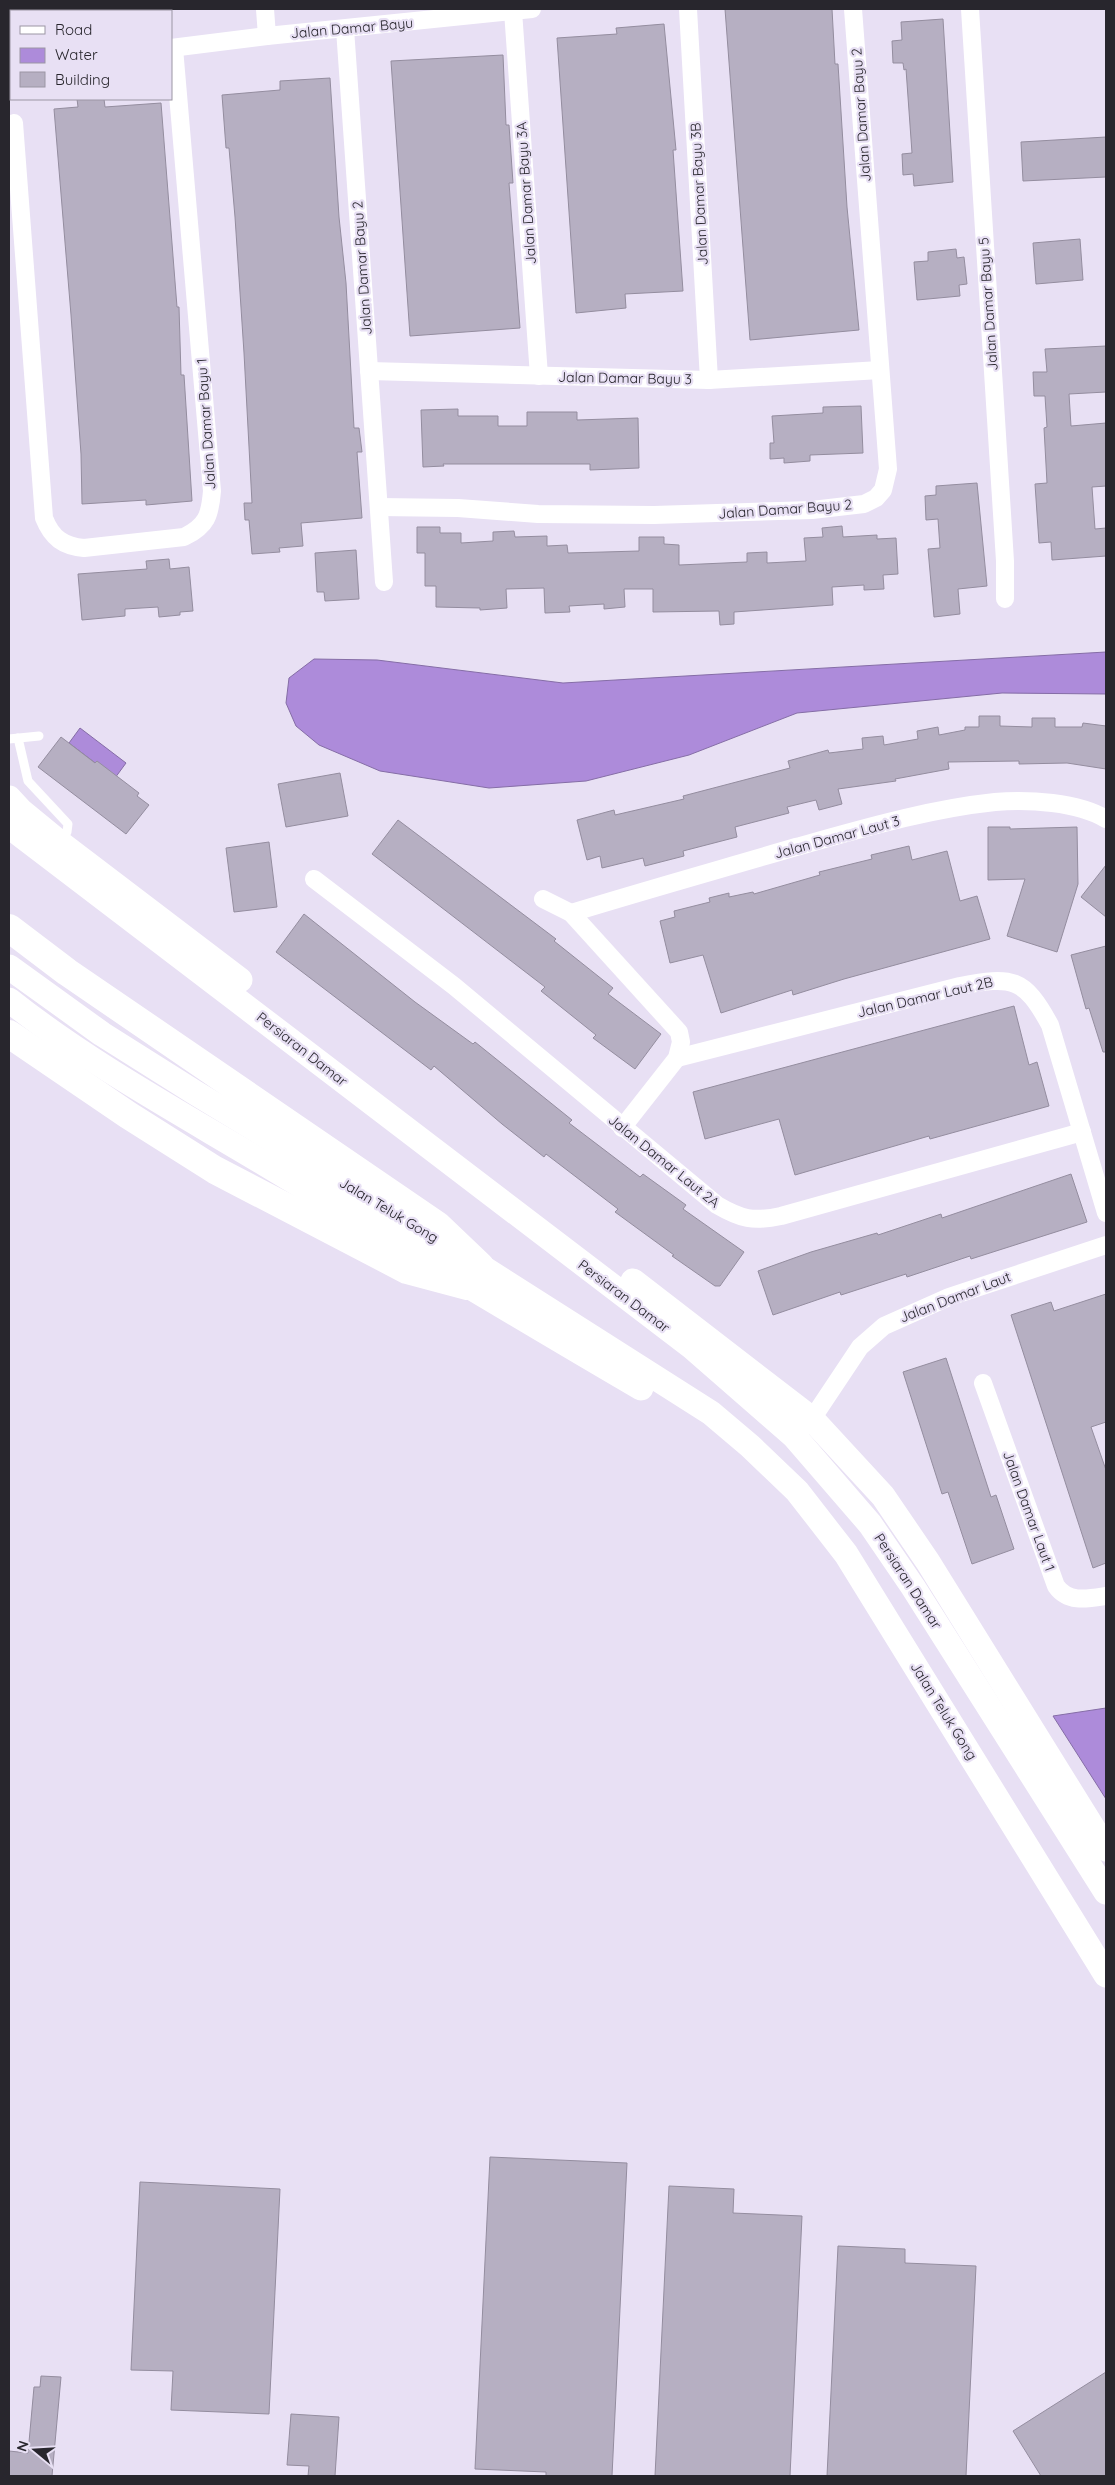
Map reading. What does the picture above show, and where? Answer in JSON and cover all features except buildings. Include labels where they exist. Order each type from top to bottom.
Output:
[{"type":"main road","points":[[9,928],[67,972],[437,1225],[473,1276]]},
{"type":"main road","points":[[9,1034],[128,1115],[215,1170],[406,1270],[473,1276]]},
{"type":"street","points":[[265,9],[267,36]]},
{"type":"street","name":"Jalan Damar Bayu","points":[[173,48],[267,36],[345,29],[423,15],[532,9]]},
{"type":"street","name":"Jalan Damar Bayu 3B","points":[[688,9],[709,380]]},
{"type":"street","name":"Jalan Damar Bayu 2","points":[[379,507],[458,508],[538,514],[752,514],[864,504],[876,498],[883,490],[887,480],[853,9]]},
{"type":"street","name":"Jalan Damar Bayu 5","points":[[970,9],[1005,599]]},
{"type":"street","name":"Jalan Damar Bayu 3A","points":[[513,11],[539,376]]},
{"type":"street","name":"Jalan Damar Bayu 2","points":[[345,29],[384,582]]},
{"type":"street","name":"Jalan Damar Bayu 1","points":[[14,123],[44,518],[59,541],[71,547],[84,548],[184,537],[198,531],[206,521],[212,490],[173,48]]},
{"type":"street","name":"Jalan Damar Bayu 3","points":[[369,371],[709,380],[880,370]]},
{"type":"street","name":"Persiaran Damar","points":[[9,798],[21,811],[60,843],[552,1222],[700,1331],[812,1419],[883,1496],[928,1562],[1106,1849]]},
{"type":"street","name":"Jalan Damar Laut 3","points":[[571,913],[833,837],[928,813],[997,802],[1047,803],[1076,807],[1106,819]]},
{"type":"street","name":"Persiaran Damar","points":[[9,826],[692,1348],[794,1436],[870,1524],[902,1571],[1106,1892]]},
{"type":"street","name":"Jalan Damar Laut 2A","points":[[314,879],[454,986],[622,1128],[717,1205],[749,1220],[762,1220],[1082,1132]]},
{"type":"street","points":[[543,899],[571,913],[679,1032],[681,1042],[677,1058],[622,1128]]},
{"type":"street","name":"Jalan Teluk Gong","points":[[9,966],[102,1034],[194,1092],[473,1276]]},
{"type":"street","name":"Jalan Damar Laut 2B","points":[[677,1058],[960,986],[1004,980],[1023,987],[1037,1000],[1050,1025],[1106,1213]]},
{"type":"street","name":"Jalan Teluk Gong","points":[[9,1000],[88,1056],[181,1113],[473,1276],[711,1413],[764,1460],[797,1491],[846,1554],[1106,1975]]},
{"type":"street","name":"Jalan Damar Laut","points":[[794,1436],[812,1419],[860,1347],[884,1326],[949,1297],[1106,1245]]},
{"type":"street","name":"Jalan Damar Laut 1","points":[[983,1383],[1056,1586],[1062,1594],[1069,1598],[1082,1599],[1106,1596]]},
{"type":"lane","points":[[39,736],[13,739],[28,781],[68,824],[67,832],[60,843]]},
{"type":"water","points":[[1106,652],[1106,694],[1002,693],[797,713],[689,755],[586,781],[489,788],[380,771],[319,745],[296,726],[286,703],[289,678],[314,659],[377,660],[563,683]]},
{"type":"water","points":[[80,728],[126,763],[115,778],[69,743]]},
{"type":"water","points":[[1106,1708],[1106,1799],[1053,1716]]}]
